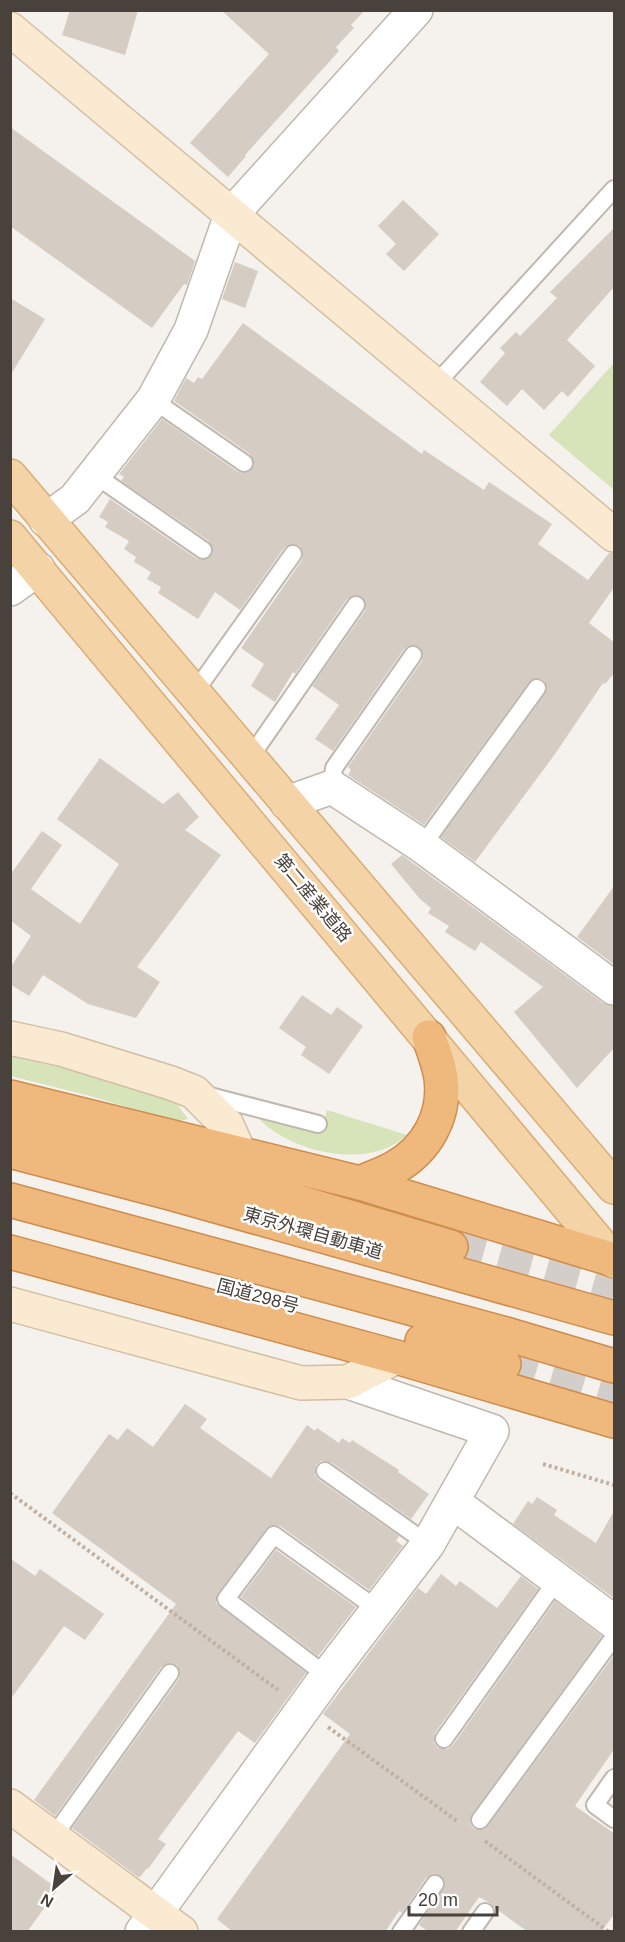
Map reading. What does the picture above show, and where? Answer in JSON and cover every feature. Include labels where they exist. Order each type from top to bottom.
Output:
[{"type":"highway","points":[[360,1183],[395,1168],[420,1149],[435,1126],[442,1100],[441,1076],[429,1037]]},
{"type":"highway","points":[[10,1097],[360,1183],[614,1260]]},
{"type":"highway","points":[[10,1121],[187,1169],[451,1247]]},
{"type":"highway","name":"東京外環自動車道","points":[[10,1151],[182,1196],[615,1318]]},
{"type":"highway","points":[[10,1200],[506,1334],[615,1366]]},
{"type":"highway","name":"国道298号","points":[[10,1231],[165,1270],[504,1364]]},
{"type":"highway","points":[[10,1252],[396,1357],[615,1421]]},
{"type":"main road","points":[[10,476],[615,1187]]},
{"type":"main road","name":"第二産業道路","points":[[10,537],[614,1260]]},
{"type":"street","points":[[46,520],[75,499],[153,400],[190,330],[231,215],[416,10]]},
{"type":"street","points":[[10,29],[615,535]]},
{"type":"street","points":[[10,589],[38,569]]},
{"type":"street","points":[[286,803],[332,787],[422,846],[615,988]]},
{"type":"street","points":[[10,1038],[61,1049],[194,1092],[227,1125],[240,1154]]},
{"type":"street","points":[[10,1304],[301,1383],[348,1382],[492,1431],[428,1544],[327,1676],[160,1925],[53,1837],[10,1806]]},
{"type":"street","points":[[348,1382],[396,1357]]},
{"type":"street","points":[[453,1502],[615,1622]]},
{"type":"lane","points":[[435,386],[615,189]]},
{"type":"lane","points":[[153,400],[244,463]]},
{"type":"lane","points":[[95,475],[203,550]]},
{"type":"lane","points":[[194,693],[293,554]]},
{"type":"lane","points":[[249,759],[356,605]]},
{"type":"lane","points":[[332,787],[334,768],[413,655]]},
{"type":"lane","points":[[422,846],[537,688]]},
{"type":"lane","points":[[194,1092],[318,1124]]},
{"type":"lane","points":[[326,1471],[428,1544]]},
{"type":"lane","points":[[327,1676],[226,1599],[274,1535],[377,1609]]},
{"type":"lane","points":[[444,1739],[557,1580]]},
{"type":"lane","points":[[480,1820],[615,1637]]},
{"type":"lane","points":[[53,1837],[170,1673]]},
{"type":"lane","points":[[615,1778],[595,1805],[615,1819]]},
{"type":"lane","points":[[401,1932],[435,1884]]},
{"type":"lane","points":[[471,1932],[485,1912]]},
{"type":"path","points":[[543,1464],[615,1485]]},
{"type":"green space","points":[[614,363],[614,490],[549,435]]},
{"type":"green space","points":[[10,1051],[112,1078],[174,1100],[188,1119],[175,1122],[94,1097],[11,1076]]},
{"type":"green space","points":[[327,1110],[407,1135],[391,1146],[371,1153],[350,1155],[328,1152],[306,1147],[285,1138],[268,1127],[254,1113],[321,1133]]},
{"type":"building","points":[[70,10],[138,10],[125,55],[62,35]]},
{"type":"building","points":[[221,10],[365,10],[351,25],[354,28],[336,47],[339,51],[228,177],[190,143],[269,54]]},
{"type":"building","points":[[10,127],[195,261],[187,285],[184,284],[152,328],[10,226]]},
{"type":"building","points":[[403,200],[439,234],[404,271],[386,254],[396,244],[378,226]]},
{"type":"building","points":[[615,227],[615,286],[567,340],[595,366],[568,397],[562,391],[544,410],[522,389],[507,406],[480,382],[505,353],[500,348],[516,332],[520,336],[557,298],[550,292]]},
{"type":"building","points":[[235,262],[258,271],[245,308],[222,299]]},
{"type":"building","points":[[10,298],[45,319],[10,376]]},
{"type":"building","points":[[243,323],[422,454],[424,450],[484,490],[489,482],[552,524],[538,544],[588,580],[609,553],[615,553],[615,586],[589,623],[615,643],[615,672],[605,684],[603,683],[555,754],[475,862],[441,837],[545,694],[547,689],[544,680],[538,678],[529,682],[424,825],[348,775],[351,770],[348,767],[422,661],[423,655],[419,647],[413,645],[404,649],[333,751],[315,739],[339,705],[312,686],[365,611],[366,605],[362,597],[356,595],[347,599],[295,674],[293,672],[275,702],[251,686],[264,664],[241,648],[302,560],[303,554],[300,546],[293,544],[284,548],[240,610],[215,592],[198,619],[158,593],[161,587],[147,579],[151,572],[134,562],[136,557],[124,549],[129,541],[105,527],[108,522],[99,517],[110,499],[197,559],[203,560],[211,556],[213,550],[209,541],[121,481],[124,477],[119,474],[162,419],[238,472],[244,473],[252,469],[254,463],[250,454],[174,401],[186,378],[194,383],[198,377],[202,379]]},
{"type":"building","points":[[100,758],[163,804],[178,792],[199,817],[185,830],[221,855],[137,967],[160,982],[136,1018],[88,1004],[43,975],[29,996],[10,984],[10,968],[31,936],[10,920],[10,875],[42,831],[62,845],[31,889],[80,924],[119,864],[57,819]]},
{"type":"building","points":[[402,855],[603,1003],[615,1006],[615,1047],[577,1088],[514,1012],[543,987],[481,942],[475,951],[445,932],[449,926],[428,913],[431,908],[420,899],[391,864]]},
{"type":"building","points":[[615,885],[615,965],[577,937]]},
{"type":"building","points":[[302,995],[331,1015],[337,1007],[363,1026],[329,1074],[301,1055],[306,1047],[279,1028]]},
{"type":"building","points":[[185,1404],[207,1419],[200,1428],[271,1478],[307,1425],[315,1431],[317,1428],[339,1443],[342,1438],[350,1443],[352,1440],[399,1470],[398,1472],[429,1494],[411,1519],[331,1462],[321,1461],[316,1465],[315,1475],[319,1480],[399,1536],[396,1541],[403,1546],[369,1590],[280,1526],[275,1525],[266,1529],[218,1593],[216,1603],[306,1673],[255,1743],[238,1731],[158,1839],[166,1844],[148,1869],[138,1877],[72,1828],[179,1679],[180,1673],[177,1665],[170,1663],[161,1667],[55,1816],[34,1800],[176,1604],[52,1513],[109,1434],[118,1440],[127,1428],[153,1447]]},
{"type":"building","points":[[537,1497],[557,1510],[554,1515],[596,1543],[615,1509],[615,1599],[513,1524],[528,1501],[532,1504]]},
{"type":"building","points":[[276,1550],[356,1607],[318,1656],[241,1597]]},
{"type":"building","points":[[10,1558],[35,1576],[40,1569],[104,1614],[85,1640],[64,1626],[10,1700]]},
{"type":"building","points":[[441,1574],[456,1586],[460,1581],[497,1608],[521,1576],[538,1589],[435,1733],[434,1743],[438,1748],[448,1749],[453,1745],[555,1601],[602,1636],[472,1814],[470,1824],[474,1829],[484,1830],[488,1826],[615,1654],[615,1748],[575,1806],[615,1834],[615,1913],[601,1932],[528,1932],[479,1897],[455,1932],[429,1932],[419,1925],[445,1886],[444,1879],[435,1874],[426,1878],[402,1913],[399,1911],[385,1932],[233,1932],[217,1919],[350,1734],[323,1714],[418,1588],[426,1594]]},
{"type":"building","points":[[10,1854],[58,1889],[27,1932],[10,1932]]},
{"type":"tunnel","points":[[451,1247],[614,1293]]},
{"type":"tunnel","points":[[504,1364],[614,1397]]}]
